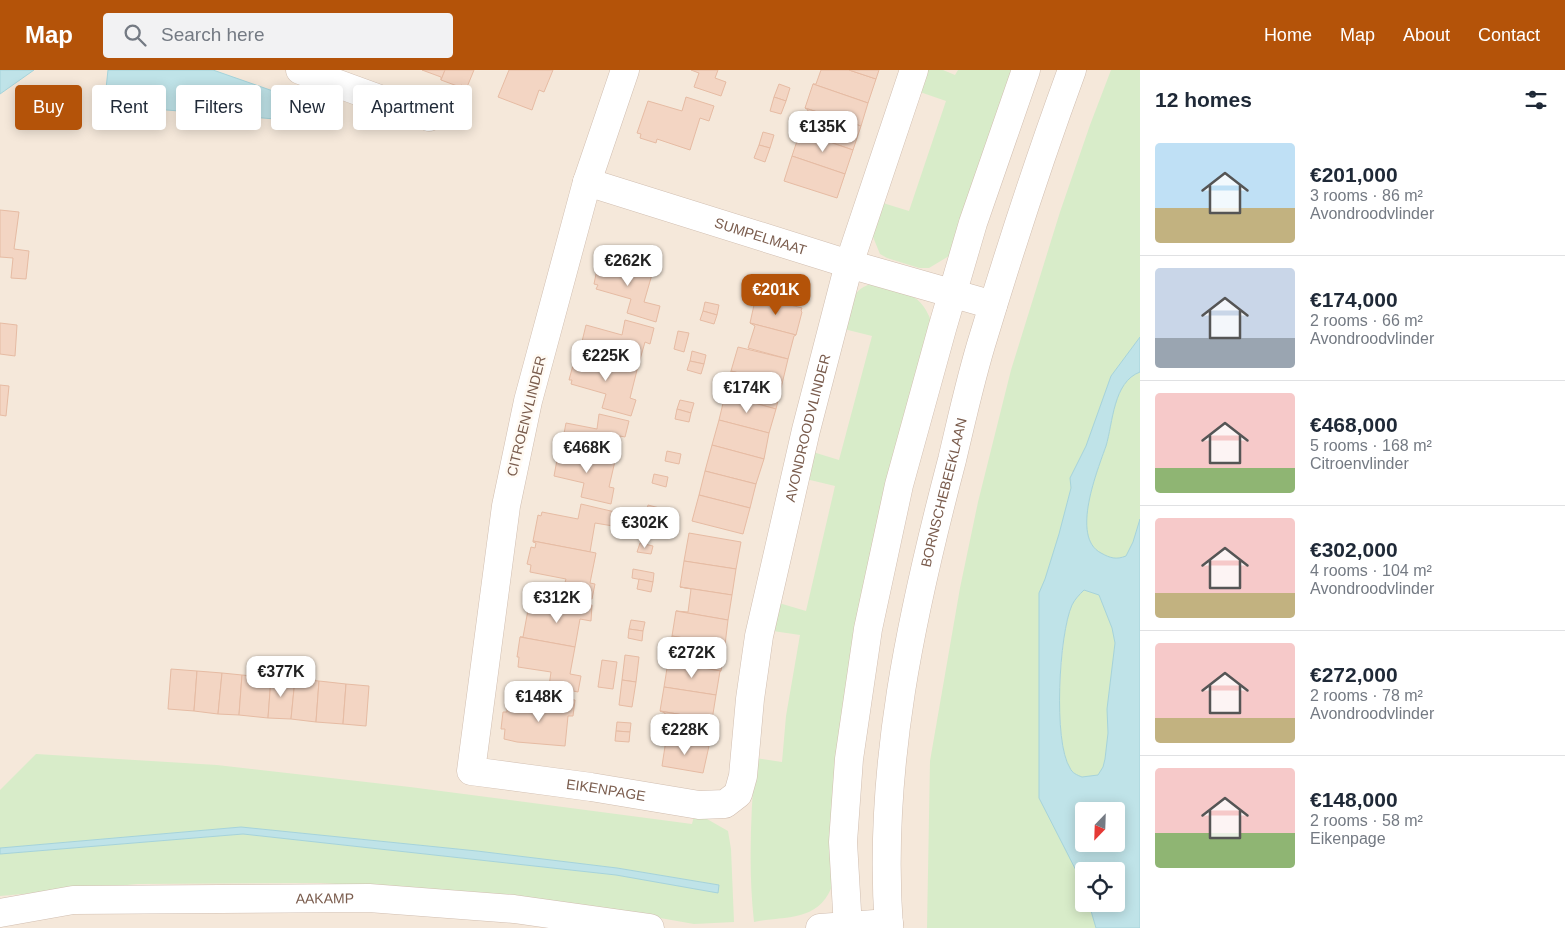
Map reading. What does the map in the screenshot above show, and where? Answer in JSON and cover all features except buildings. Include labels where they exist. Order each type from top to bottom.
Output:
[{"type":"street","points":[[300,70],[353,89]]},
{"type":"street","name":"CITROENVLINDER","points":[[470,770],[510,482],[528,401],[587,182],[625,70]]},
{"type":"street","name":"AVONDROODVLINDER","points":[[738,794],[743,776],[750,699],[759,636],[806,430],[849,264],[914,70]]},
{"type":"street","points":[[848,927],[843,842],[849,758],[868,629],[899,484],[952,292],[976,214],[1026,70]]},
{"type":"street","name":"BORNSCHEBEEKLAAN","points":[[889,926],[886,832],[892,760],[908,641],[983,337],[1041,154],[1072,70]]},
{"type":"street","name":"SUMPELMAAT","points":[[587,182],[849,264],[993,305]]},
{"type":"street","name":"EIKENPAGE","points":[[470,770],[699,805],[725,804],[738,794]]},
{"type":"street","name":"AAKAMP","points":[[0,913],[73,900],[369,898],[514,909],[650,928]]},
{"type":"street","points":[[820,928],[889,926]]},
{"type":"shaded area","points":[[0,70],[1140,70],[1140,928],[0,928]]},
{"type":"green space","points":[[927,70],[943,70],[955,75],[958,70],[1019,70],[949,256],[929,268],[919,268],[880,254],[873,237],[883,203],[909,211],[946,101],[920,92]]},
{"type":"green space","points":[[1111,70],[1140,70],[1140,337],[1111,376],[1086,446],[1070,478],[1071,488],[1059,534],[1039,593],[1039,798],[1075,867],[1075,912],[1091,912],[1096,928],[927,928],[930,761],[960,588],[978,502],[1011,370],[1060,212]]},
{"type":"green space","points":[[871,284],[900,291],[915,298],[921,303],[931,321],[834,881],[828,895],[812,911],[802,915],[754,922],[751,840],[755,758],[782,762],[786,716],[800,635],[773,631],[779,603],[806,611],[835,486],[806,479],[813,452],[839,460],[872,336],[844,329],[849,308],[855,296],[864,287]]},
{"type":"green space","points":[[1140,372],[1140,519],[1133,542],[1126,556],[1113,558],[1101,553],[1092,545],[1088,533],[1089,502],[1119,394],[1131,377]]},
{"type":"green space","points":[[1084,590],[1099,595],[1112,628],[1115,643],[1107,709],[1108,733],[1105,759],[1098,775],[1082,777],[1072,771],[1065,755],[1061,736],[1060,688],[1064,639],[1068,619],[1073,603]]},
{"type":"green space","points":[[36,754],[217,765],[410,787],[692,824],[694,816],[707,819],[728,831],[731,849],[734,922],[694,924],[626,912],[480,893],[321,883],[138,884],[0,896],[0,854],[243,834],[616,875],[718,893],[719,885],[617,868],[477,851],[241,827],[0,848],[0,790]]},
{"type":"water","points":[[0,70],[34,70],[0,94]]},
{"type":"water","points":[[108,70],[213,70],[256,85],[176,85],[176,111],[166,110],[166,85],[106,85]]},
{"type":"water","points":[[261,87],[271,90],[271,119],[261,118]]},
{"type":"water","points":[[1140,337],[1140,372],[1131,377],[1119,394],[1106,446],[1097,470],[1087,518],[1088,533],[1092,545],[1101,553],[1116,558],[1126,556],[1133,542],[1140,519],[1140,928],[1096,928],[1091,912],[1125,912],[1125,862],[1075,862],[1075,868],[1039,798],[1039,593],[1059,534],[1071,488],[1070,478],[1086,446],[1111,376]],"holes":[[[1084,590],[1099,595],[1112,628],[1115,643],[1107,709],[1108,733],[1103,767],[1098,775],[1082,777],[1070,768],[1061,736],[1061,662],[1067,619],[1073,603]]]},
{"type":"water","points":[[241,827],[477,851],[617,868],[719,885],[718,893],[616,875],[243,834],[0,854],[0,848]]}]
